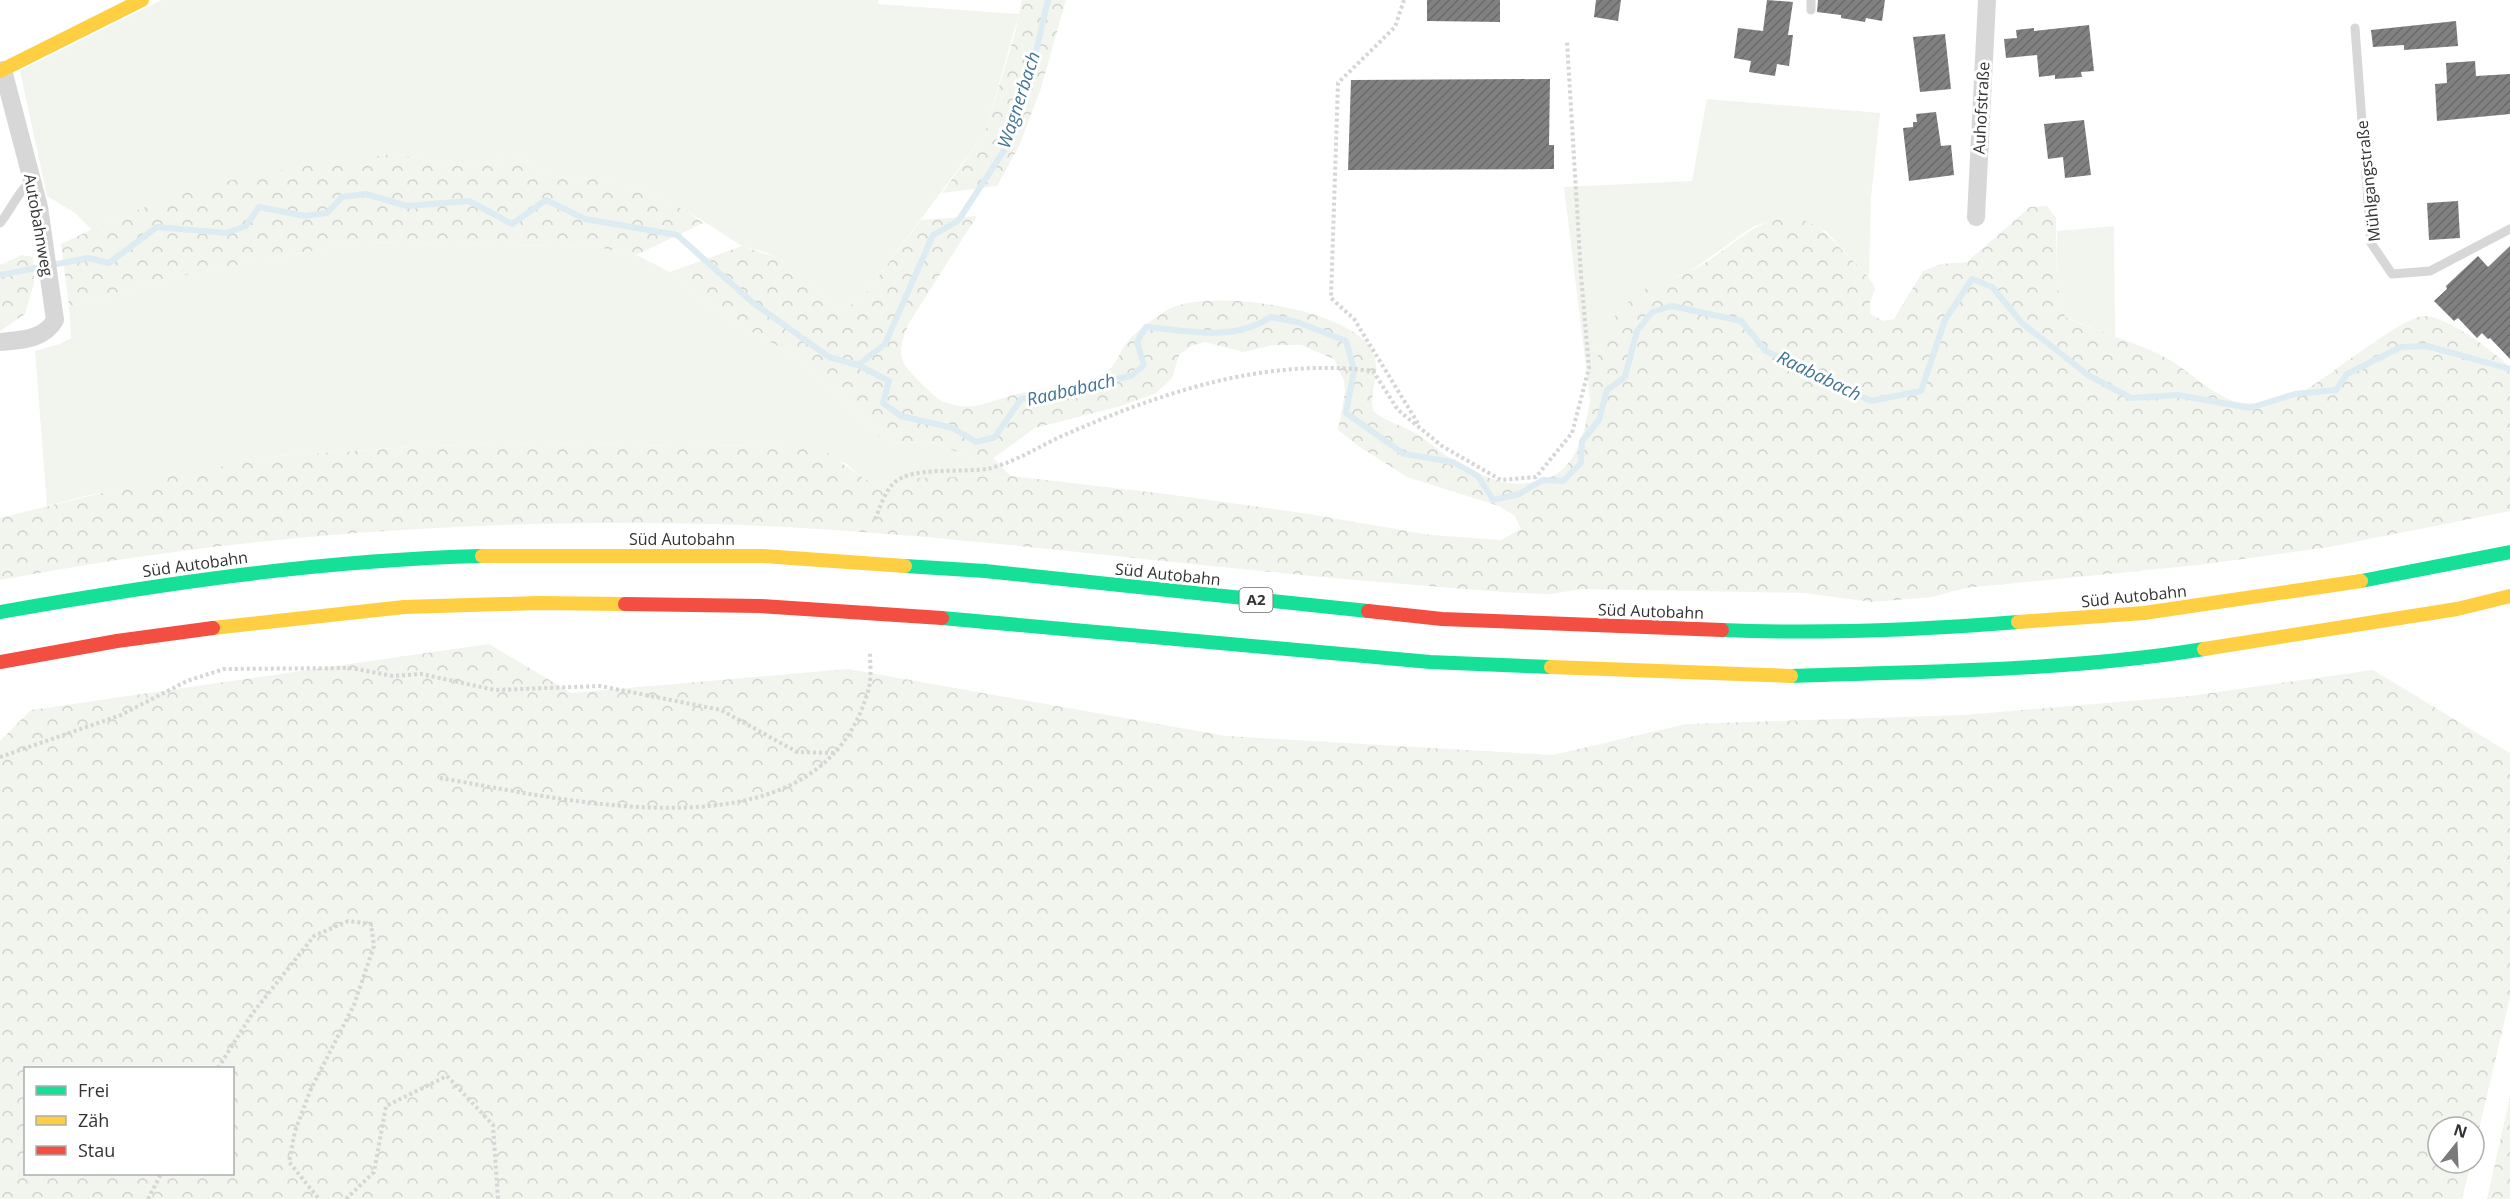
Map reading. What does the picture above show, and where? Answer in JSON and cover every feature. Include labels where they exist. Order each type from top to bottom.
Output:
[{"type":"main road","points":[[2,70],[142,0]]},
{"type":"main road","name":"Süd Autobahn","points":[[0,612],[113,592],[214,578],[403,558],[540,555],[763,556],[985,571],[1442,619],[1779,633],[1955,627],[2144,613],[2330,587],[2458,564],[2510,552]]},
{"type":"main road","points":[[0,662],[117,641],[284,619],[404,607],[562,604],[760,606],[981,620],[1430,662],[1778,676],[1953,670],[2149,658],[2457,609],[2510,596]]},
{"type":"street","name":"Auhofstraße","points":[[1976,217],[1986,0]]},
{"type":"street","name":"Autobahnweg","points":[[0,342],[29,338],[46,332],[55,321],[39,207],[2,70]]},
{"type":"lane","points":[[1810,10],[1811,0]]},
{"type":"lane","name":"Mühlgangstraße","points":[[2355,28],[2371,243],[2392,274],[2430,271],[2510,229]]},
{"type":"lane","points":[[0,223],[8,214],[19,193],[32,181]]},
{"type":"path","points":[[1404,0],[1395,27],[1338,83],[1331,298],[1354,319],[1420,428]]},
{"type":"path","points":[[875,519],[894,483],[908,476],[989,468],[1017,459],[1060,437],[1162,396],[1226,378],[1276,369],[1373,370],[1398,410],[1442,446],[1501,480],[1536,477],[1572,433],[1589,368],[1567,41]]},
{"type":"path","points":[[440,778],[644,809],[702,808],[782,791],[830,760],[846,742],[858,719],[869,689],[870,651]]},
{"type":"path","points":[[0,757],[121,715],[187,681],[224,669],[351,668],[393,676],[421,674],[495,690],[600,686],[721,710],[797,753],[836,753]]},
{"type":"path","points":[[219,1067],[252,1014],[314,936],[348,921],[371,924],[374,946],[354,1005],[310,1089],[295,1131],[289,1162],[319,1199]]},
{"type":"path","points":[[346,1199],[374,1172],[386,1106],[447,1076],[493,1125],[498,1199]]},
{"type":"path","points":[[148,1199],[160,1175]]},
{"type":"green space","points":[[162,0],[878,0],[878,4],[1019,14],[985,133],[863,297],[845,309],[826,302],[812,282],[768,253],[742,246],[687,211],[652,195],[600,179],[549,177],[524,159],[509,157],[491,162],[456,166],[395,154],[114,219],[92,230],[75,213],[47,196],[20,71]]},
{"type":"green space","points":[[1022,0],[1066,0],[1041,88],[1020,144],[997,186],[942,193],[985,133],[1015,33]]},
{"type":"green space","points":[[1707,99],[1880,113],[1871,198],[1869,276],[1827,232],[1800,219],[1779,218],[1754,226],[1689,272],[1649,287],[1600,347],[1590,400],[1564,187],[1692,181]]},
{"type":"green space","points":[[395,154],[456,166],[491,162],[509,157],[524,159],[549,177],[600,179],[652,195],[687,211],[703,223],[636,255],[597,247],[360,242],[189,274],[69,306],[61,244],[114,219],[198,187],[324,162]]},
{"type":"green space","points":[[2047,206],[2056,218],[2056,281],[2065,317],[2157,353],[2215,392],[2235,401],[2266,402],[2302,392],[2383,336],[2414,318],[2425,316],[2435,318],[2458,328],[2493,352],[2510,367],[2510,511],[2329,547],[2199,565],[1965,588],[1932,597],[1872,602],[1804,593],[1580,589],[1552,594],[1518,593],[1341,579],[924,537],[709,524],[531,524],[353,533],[176,552],[0,580],[0,518],[162,478],[279,456],[428,446],[541,443],[676,446],[789,445],[824,450],[864,479],[893,489],[915,478],[1011,476],[1309,514],[1430,535],[1501,540],[1521,529],[1515,516],[1499,506],[1407,477],[1338,430],[1345,392],[1344,381],[1334,359],[1301,345],[1274,345],[1243,352],[1205,342],[1191,346],[1179,355],[1172,378],[1156,393],[1121,406],[1035,428],[993,458],[974,458],[927,441],[901,443],[878,436],[856,412],[792,354],[729,319],[691,293],[670,272],[742,246],[790,262],[812,282],[826,302],[845,309],[863,297],[921,220],[977,216],[909,323],[902,342],[901,352],[905,366],[941,401],[959,406],[974,406],[1021,393],[1091,380],[1110,369],[1128,341],[1141,328],[1167,310],[1186,303],[1244,301],[1310,313],[1338,324],[1360,337],[1373,353],[1375,360],[1373,411],[1414,433],[1473,471],[1492,479],[1521,484],[1549,478],[1565,467],[1576,451],[1584,432],[1601,344],[1608,326],[1621,309],[1645,289],[1689,272],[1763,224],[1780,218],[1799,219],[1819,228],[1868,277],[1875,289],[1870,302],[1870,314],[1884,321],[1894,319],[1923,271],[1941,264],[1967,262],[2030,207]]},
{"type":"green space","points":[[2114,226],[2115,337],[2065,317],[2056,281],[2057,231]]},
{"type":"green space","points":[[360,242],[597,247],[636,255],[670,272],[691,293],[729,319],[792,354],[856,412],[878,436],[901,443],[927,441],[974,458],[993,458],[1011,476],[915,478],[893,489],[864,479],[845,463],[789,445],[676,446],[541,443],[428,446],[278,456],[47,506],[35,351],[60,344],[71,338],[69,306],[189,274]]},
{"type":"green space","points":[[22,255],[33,257],[34,283],[25,314],[0,331],[0,265]]},
{"type":"green space","points":[[489,644],[571,693],[848,669],[1226,736],[1553,755],[1686,724],[1964,715],[2190,696],[2373,670],[2510,753],[2510,998],[2482,1115],[2426,1115],[2426,1175],[2468,1175],[2462,1199],[0,1199],[0,741],[31,710]]},
{"type":"green space","points":[[2510,1097],[2510,1199],[2487,1199]]},
{"type":"building","points":[[1427,0],[1500,0],[1500,22],[1427,21]]},
{"type":"building","points":[[1596,0],[1621,0],[1618,21],[1594,17]]},
{"type":"building","points":[[1767,0],[1793,2],[1788,35],[1793,35],[1789,66],[1777,64],[1775,76],[1749,72],[1751,61],[1734,58],[1738,28],[1763,31]]},
{"type":"building","points":[[1818,0],[1885,0],[1882,21],[1866,18],[1865,22],[1841,18],[1841,15],[1817,12]]},
{"type":"building","points":[[2456,21],[2458,46],[2404,50],[2404,45],[2373,47],[2371,30]]},
{"type":"building","points":[[2089,25],[2094,71],[2081,72],[2082,77],[2055,79],[2055,75],[2039,77],[2037,55],[2006,58],[2004,39],[2017,38],[2016,30],[2034,28],[2034,31]]},
{"type":"building","points":[[1945,34],[1951,89],[1920,92],[1913,37]]},
{"type":"building","points":[[2475,61],[2476,76],[2510,74],[2510,114],[2437,121],[2435,84],[2447,83],[2446,63]]},
{"type":"building","points":[[1550,79],[1549,145],[1554,145],[1554,169],[1348,170],[1351,80]]},
{"type":"building","points":[[1936,112],[1941,146],[1951,145],[1954,175],[1909,181],[1903,128],[1913,127],[1913,122],[1917,122],[1916,114]]},
{"type":"building","points":[[2084,120],[2091,175],[2065,178],[2063,157],[2048,159],[2044,124]]},
{"type":"building","points":[[2458,201],[2460,238],[2429,240],[2427,203]]},
{"type":"building","points":[[2510,246],[2510,359],[2490,338],[2488,339],[2482,333],[2477,338],[2458,318],[2454,321],[2434,301],[2447,289],[2446,286],[2478,256],[2488,267]]},
{"type":"waterway","name":"Wagnerbach","points":[[858,365],[885,344],[933,235],[958,221],[1005,149],[1032,68],[1048,0]]},
{"type":"waterway","name":"Raababach","points":[[0,275],[88,258],[109,263],[157,227],[226,233],[246,226],[259,207],[305,216],[327,213],[342,197],[366,194],[407,206],[469,201],[512,224],[546,200],[585,219],[677,235],[752,302],[829,357],[858,365],[889,381],[883,403],[901,416],[953,428],[976,442],[995,437],[1021,399],[1131,376],[1144,365],[1137,342],[1146,327],[1210,333],[1241,330],[1271,317],[1297,322],[1346,341],[1354,370],[1346,413],[1404,454],[1453,462],[1478,476],[1493,500],[1519,494],[1543,480],[1563,481],[1581,463],[1582,441],[1599,420],[1607,390],[1625,377],[1637,331],[1652,312],[1672,306],[1741,321],[1766,351],[1871,401],[1921,391],[1945,320],[1972,279],[1992,287],[2023,324],[2088,375],[2131,398],[2178,395],[2250,408],[2295,394],[2336,390],[2347,374],[2401,347],[2427,346],[2510,369]]},
{"type":"traffic: fast","points":[[2361,581],[2510,552]]},
{"type":"traffic: fast","points":[[0,612],[180,583],[300,568],[421,558],[482,556]]},
{"type":"traffic: fast","points":[[905,566],[985,571],[1368,611]]},
{"type":"traffic: fast","points":[[942,618],[1430,662],[1551,667]]},
{"type":"traffic: fast","points":[[1722,630],[1796,632],[2018,622]]},
{"type":"traffic: fast","points":[[1791,676],[2050,666],[2204,649]]},
{"type":"traffic: slow","points":[[0,71],[142,0]]},
{"type":"traffic: slow","points":[[482,556],[763,556],[905,566]]},
{"type":"traffic: slow","points":[[2018,622],[2144,613],[2361,581]]},
{"type":"traffic: slow","points":[[2204,649],[2457,609],[2510,596]]},
{"type":"traffic: slow","points":[[213,628],[404,607],[539,603],[625,604]]},
{"type":"traffic: slow","points":[[1551,667],[1791,676]]},
{"type":"traffic: jam","points":[[625,604],[760,606],[942,618]]},
{"type":"traffic: jam","points":[[1368,611],[1442,619],[1722,630]]},
{"type":"traffic: jam","points":[[0,662],[117,641],[213,628]]}]
